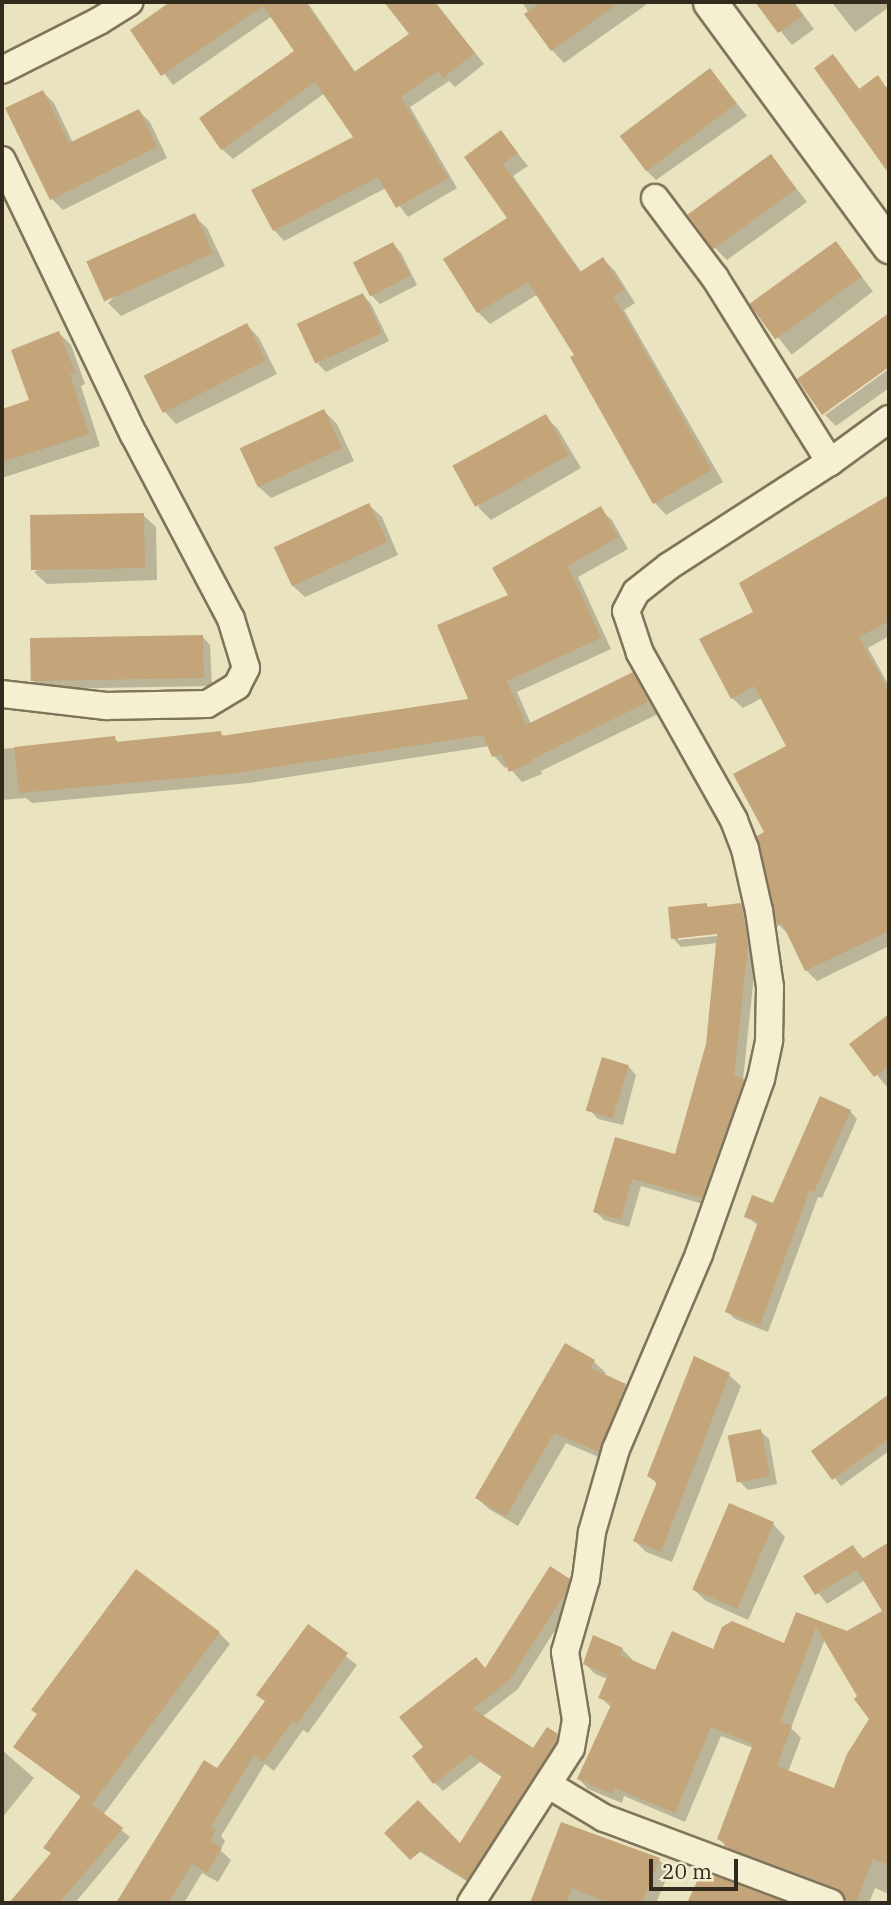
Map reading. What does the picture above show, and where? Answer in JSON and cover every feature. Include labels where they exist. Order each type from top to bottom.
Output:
[{"type":"street","points":[[2,70],[99,22],[130,2]]},
{"type":"street","points":[[710,2],[889,246]]},
{"type":"street","points":[[2,160],[134,435],[231,619],[246,668],[237,686],[207,704],[106,706],[2,694]]},
{"type":"street","points":[[655,198],[715,278],[830,462]]},
{"type":"street","points":[[471,1903],[571,1748],[576,1720],[565,1652],[586,1579],[595,1520],[616,1449],[699,1254],[761,1079],[769,1040],[770,988],[759,911],[745,849],[734,820],[640,653],[626,611],[636,592],[668,566],[830,462],[889,419]]},
{"type":"street","points":[[549,1785],[604,1818],[831,1903]]},
{"type":"building","points":[[170,2],[305,2],[354,72],[409,34],[384,2],[435,2],[475,53],[443,78],[438,71],[401,97],[448,178],[396,208],[378,177],[273,231],[251,190],[353,137],[315,82],[221,150],[199,118],[294,51],[263,6],[161,76],[130,30]]},
{"type":"building","points":[[542,2],[620,2],[551,51],[524,14]]},
{"type":"building","points":[[755,2],[793,2],[803,16],[778,33]]},
{"type":"building","points":[[833,54],[859,89],[878,75],[889,92],[889,174],[814,68]]},
{"type":"building","points":[[710,68],[736,103],[646,171],[620,136]]},
{"type":"building","points":[[43,90],[69,143],[139,109],[157,147],[50,200],[5,108]]},
{"type":"building","points":[[501,130],[518,153],[503,164],[580,272],[603,257],[624,290],[614,297],[712,470],[653,504],[570,357],[574,355],[528,282],[477,313],[443,259],[507,218],[464,157]]},
{"type":"building","points":[[771,154],[796,189],[713,249],[688,215]]},
{"type":"building","points":[[195,213],[213,253],[104,302],[86,261]]},
{"type":"building","points":[[836,241],[862,277],[775,339],[749,304]]},
{"type":"building","points":[[393,242],[410,276],[370,296],[353,262]]},
{"type":"building","points":[[363,293],[382,333],[315,364],[297,324]]},
{"type":"building","points":[[889,313],[889,367],[822,415],[797,379]]},
{"type":"building","points":[[247,323],[266,360],[163,413],[144,376]]},
{"type":"building","points":[[59,331],[75,372],[70,374],[89,434],[2,462],[2,409],[29,400],[11,350]]},
{"type":"building","points":[[324,409],[342,448],[258,487],[240,448]]},
{"type":"building","points":[[546,414],[569,455],[475,507],[452,466]]},
{"type":"building","points":[[889,495],[889,621],[859,637],[889,692],[889,931],[805,971],[782,923],[777,926],[757,836],[764,832],[733,774],[786,746],[754,686],[731,699],[699,639],[753,612],[739,583]]},
{"type":"building","points":[[369,503],[387,542],[292,586],[274,547]]},
{"type":"building","points":[[601,506],[618,537],[568,566],[601,638],[507,681],[526,725],[633,672],[648,702],[531,760],[532,762],[509,772],[501,754],[492,757],[483,735],[237,773],[19,793],[14,747],[115,736],[116,742],[221,731],[221,736],[468,699],[437,625],[508,595],[492,568]]},
{"type":"building","points":[[144,513],[145,568],[31,570],[30,515]]},
{"type":"building","points":[[203,635],[204,678],[31,681],[30,638]]},
{"type":"building","points":[[707,903],[707,907],[741,903],[748,946],[734,1076],[744,1079],[702,1198],[632,1179],[621,1220],[593,1212],[615,1137],[675,1154],[706,1044],[717,934],[671,939],[668,907]]},
{"type":"building","points":[[889,1014],[889,1066],[874,1077],[849,1044]]},
{"type":"building","points":[[602,1057],[629,1065],[612,1119],[586,1111]]},
{"type":"building","points":[[820,1096],[851,1110],[814,1192],[810,1190],[760,1325],[725,1312],[758,1222],[744,1217],[752,1195],[773,1203]]},
{"type":"building","points":[[565,1343],[595,1360],[591,1368],[626,1384],[599,1452],[554,1433],[506,1516],[475,1498]]},
{"type":"building","points":[[694,1356],[730,1373],[661,1552],[633,1541],[657,1482],[647,1476]]},
{"type":"building","points":[[889,1394],[889,1439],[832,1480],[811,1451]]},
{"type":"building","points":[[761,1429],[770,1476],[737,1483],[728,1435]]},
{"type":"building","points":[[729,1503],[774,1522],[737,1609],[692,1590]]},
{"type":"building","points":[[889,1542],[889,1865],[873,1859],[856,1903],[846,1900],[837,1888],[724,1846],[725,1843],[717,1839],[753,1744],[711,1727],[675,1813],[615,1788],[612,1794],[577,1779],[612,1703],[598,1698],[608,1675],[583,1664],[593,1635],[623,1648],[620,1655],[655,1670],[672,1631],[713,1649],[722,1627],[732,1621],[784,1643],[796,1612],[847,1631],[882,1611],[857,1570],[815,1595],[803,1576],[853,1545],[862,1559]],"holes":[[[816,1627],[857,1696],[854,1699],[869,1719],[847,1754],[834,1788],[777,1766],[792,1726],[780,1722]]]},
{"type":"building","points":[[550,1566],[570,1579],[566,1592],[509,1681],[473,1709],[533,1748],[547,1727],[558,1734],[556,1742],[467,1880],[421,1851],[410,1860],[384,1833],[418,1800],[460,1843],[502,1776],[470,1755],[433,1784],[412,1756],[423,1747],[399,1717],[476,1657],[485,1668]]},
{"type":"building","points":[[136,1569],[220,1632],[92,1804],[13,1747],[37,1714],[31,1710]]},
{"type":"building","points":[[308,1624],[348,1653],[297,1724],[293,1721],[263,1762],[254,1755],[211,1826],[216,1830],[210,1841],[222,1848],[207,1873],[192,1864],[168,1903],[116,1903],[204,1760],[217,1768],[265,1701],[256,1695]]},
{"type":"building","points":[[81,1796],[123,1828],[59,1903],[9,1903],[51,1853],[43,1848]]},
{"type":"building","points":[[561,1822],[660,1858],[642,1903],[609,1903],[572,1888],[566,1903],[530,1903]]},
{"type":"building","points":[[701,1873],[712,1875],[785,1902],[687,1903]]}]
